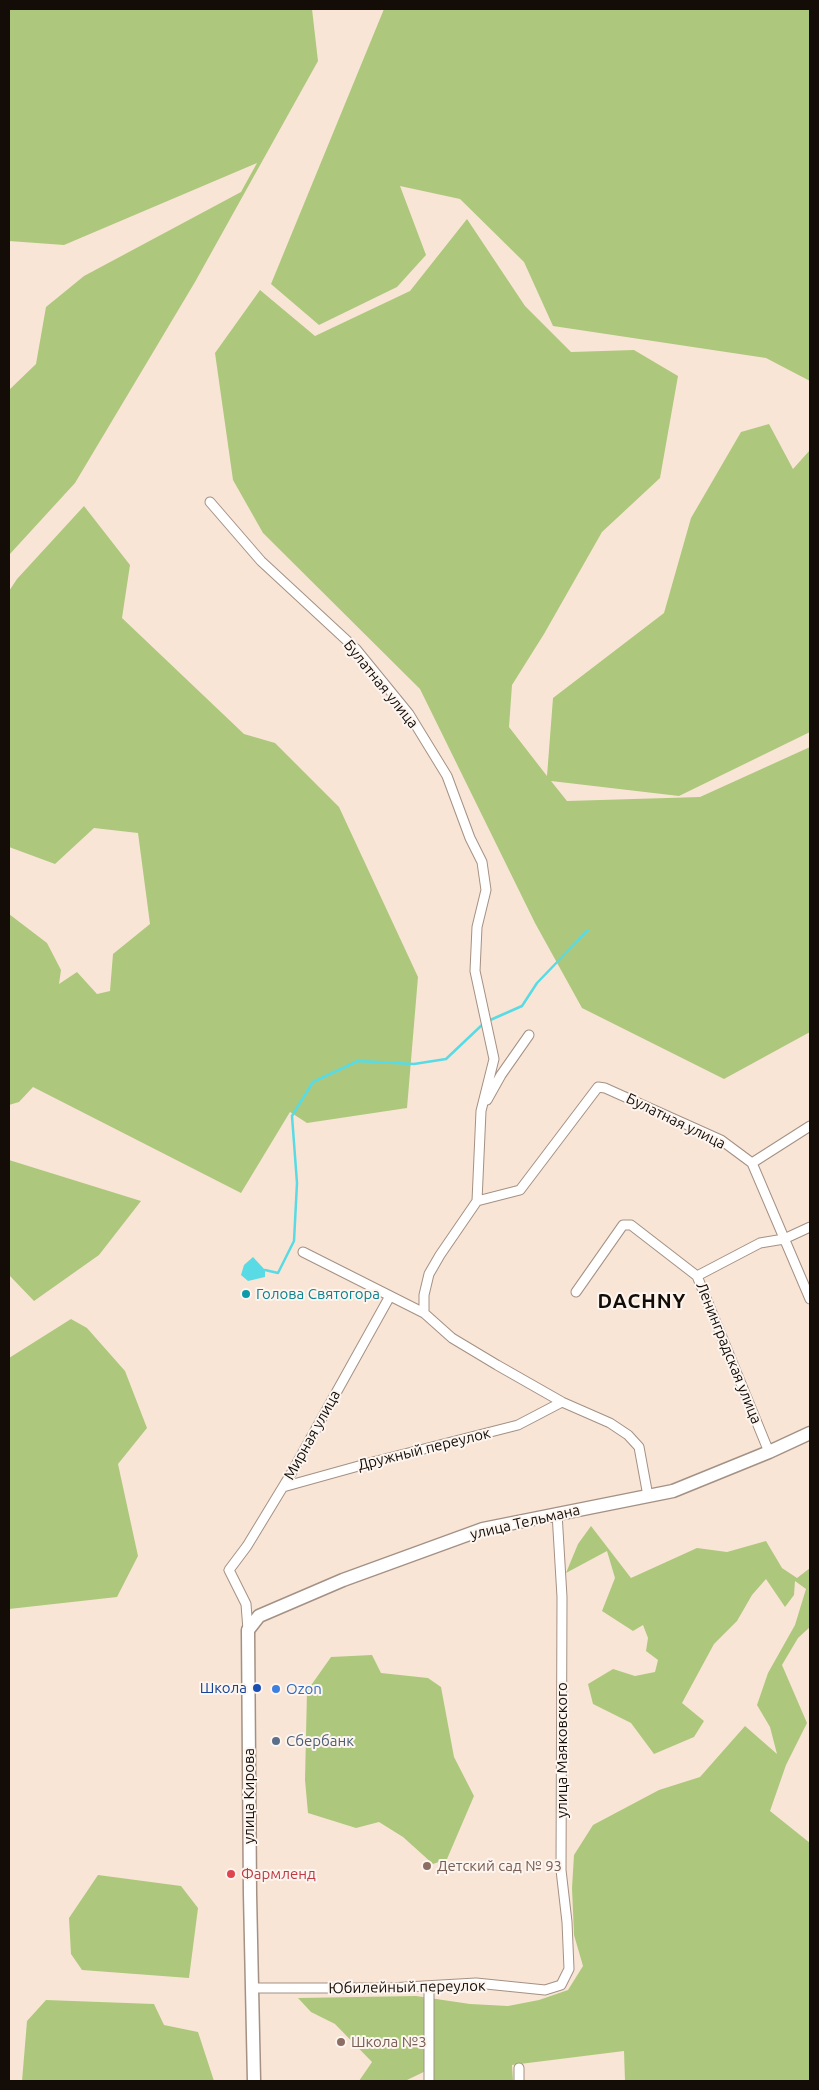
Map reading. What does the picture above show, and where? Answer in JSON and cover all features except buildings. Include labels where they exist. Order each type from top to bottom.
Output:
[{"type":"street","name":"Булатная улица","points":[[210,502],[260,561],[356,649],[409,714],[447,776],[470,838],[482,862],[486,890],[477,927],[475,971],[494,1059],[481,1111],[477,1201],[520,1190],[598,1087],[606,1088],[721,1140],[752,1163]]},
{"type":"street","points":[[481,1111],[501,1075],[529,1035]]},
{"type":"street","points":[[810,1126],[752,1163],[810,1300]]},
{"type":"street","points":[[424,1313],[424,1295],[430,1274],[440,1255],[477,1201]]},
{"type":"street","name":"Ленинградская улица","points":[[576,1292],[623,1225],[631,1225],[697,1276],[769,1452]]},
{"type":"street","points":[[697,1276],[760,1243],[784,1239],[810,1227]]},
{"type":"street","points":[[304,1252],[424,1313],[452,1338],[562,1402],[610,1423],[628,1435],[639,1447],[648,1496]]},
{"type":"street","name":"Мирная улица","points":[[248,1630],[246,1604],[230,1570],[283,1487],[390,1296]]},
{"type":"street","name":"Дружный переулок","points":[[283,1487],[518,1425],[562,1402]]},
{"type":"street","name":"улица Тельмана","points":[[248,1630],[260,1616],[343,1580],[483,1529],[673,1491],[769,1452],[810,1433]]},
{"type":"street","name":"улица Маяковского","points":[[558,1513],[562,1597],[561,1870],[567,1922],[569,1969],[561,1986]]},
{"type":"street","name":"улица Кирова","points":[[248,1630],[250,1894],[254,2081]]},
{"type":"street","name":"Юбилейный переулок","points":[[252,1988],[476,1984],[545,1990],[561,1986]]},
{"type":"street","points":[[429,1986],[429,2081]]},
{"type":"street","points":[[519,2068],[519,2081]]},
{"type":"green space","points":[[9,9],[312,9],[318,61],[195,282],[75,483],[9,555],[9,390],[36,364],[46,307],[84,276],[241,192],[257,163],[64,245],[9,241]]},
{"type":"green space","points":[[384,9],[810,9],[810,381],[766,358],[553,326],[524,262],[460,199],[400,186],[426,255],[397,287],[319,325],[271,284]]},
{"type":"green space","points":[[467,219],[525,306],[571,352],[634,350],[678,376],[660,478],[602,532],[544,634],[512,685],[509,727],[547,776],[553,698],[664,613],[691,518],[741,432],[769,424],[793,469],[810,450],[810,732],[679,796],[551,781],[567,801],[700,797],[810,747],[810,1032],[724,1079],[582,1008],[535,923],[420,689],[263,533],[233,480],[215,353],[260,290],[315,336],[410,291]]},
{"type":"green space","points":[[84,506],[130,565],[122,618],[244,734],[275,743],[339,807],[418,977],[407,1108],[307,1123],[290,1112],[241,1193],[33,1087],[19,1102],[9,1105],[9,914],[47,943],[61,970],[59,984],[77,972],[97,994],[110,991],[113,954],[150,924],[138,833],[94,828],[55,864],[9,847],[9,591],[17,579]]},
{"type":"green space","points":[[9,1160],[141,1201],[99,1255],[34,1301],[9,1275]]},
{"type":"green space","points":[[71,1319],[87,1328],[125,1371],[147,1428],[118,1464],[138,1556],[117,1597],[9,1609],[9,1358]]},
{"type":"green space","points":[[591,1526],[631,1578],[697,1548],[727,1552],[766,1541],[782,1568],[797,1578],[810,1568],[810,1627],[798,1638],[782,1665],[807,1723],[786,1765],[770,1811],[810,1843],[810,2081],[625,2081],[624,2051],[512,2065],[513,2081],[433,2081],[432,2068],[405,2081],[359,2081],[372,2062],[335,2024],[311,2012],[298,1998],[416,1996],[470,2004],[508,2006],[539,2000],[568,1990],[583,1966],[574,1935],[572,1888],[574,1855],[593,1825],[659,1790],[700,1777],[745,1726],[777,1754],[770,1727],[757,1705],[768,1673],[795,1625],[806,1589],[795,1581],[794,1595],[785,1607],[766,1579],[752,1595],[737,1621],[714,1644],[682,1703],[704,1721],[694,1737],[654,1754],[631,1723],[593,1704],[588,1684],[613,1669],[635,1676],[655,1672],[658,1660],[646,1651],[648,1638],[643,1625],[633,1631],[602,1611],[615,1578],[607,1551],[566,1573],[578,1544]]},
{"type":"green space","points":[[372,1655],[381,1673],[428,1678],[441,1687],[454,1757],[474,1796],[447,1859],[433,1864],[403,1837],[379,1822],[356,1828],[308,1813],[305,1780],[307,1691],[331,1657]]},
{"type":"green space","points":[[98,1875],[181,1886],[198,1908],[189,1978],[82,1970],[71,1954],[69,1918]]},
{"type":"green space","points":[[46,2000],[154,2004],[164,2025],[198,2032],[214,2081],[22,2081],[27,2021]]},
{"type":"water","points":[[253,1257],[265,1270],[265,1277],[248,1281],[241,1275],[244,1265]]},
{"type":"waterway","points":[[488,1021],[522,1006],[537,983],[588,930]]},
{"type":"waterway","points":[[265,1270],[278,1273],[294,1241],[297,1183],[292,1116],[313,1082],[358,1061],[414,1064],[446,1059],[483,1024]]},
{"type":"place","name":"Голова Святогора","points":[[246,1294]]},
{"type":"place","name":"Школа","points":[[257,1688]]},
{"type":"place","name":"Ozon","points":[[276,1689]]},
{"type":"place","name":"Сбербанк","points":[[276,1741]]},
{"type":"place","name":"Детский сад № 93","points":[[427,1866]]},
{"type":"place","name":"Фармленд","points":[[231,1874]]},
{"type":"place","name":"Школа №3","points":[[341,2042]]},
{"type":"district","name":"DACHNY","points":[[642,1301]]}]
